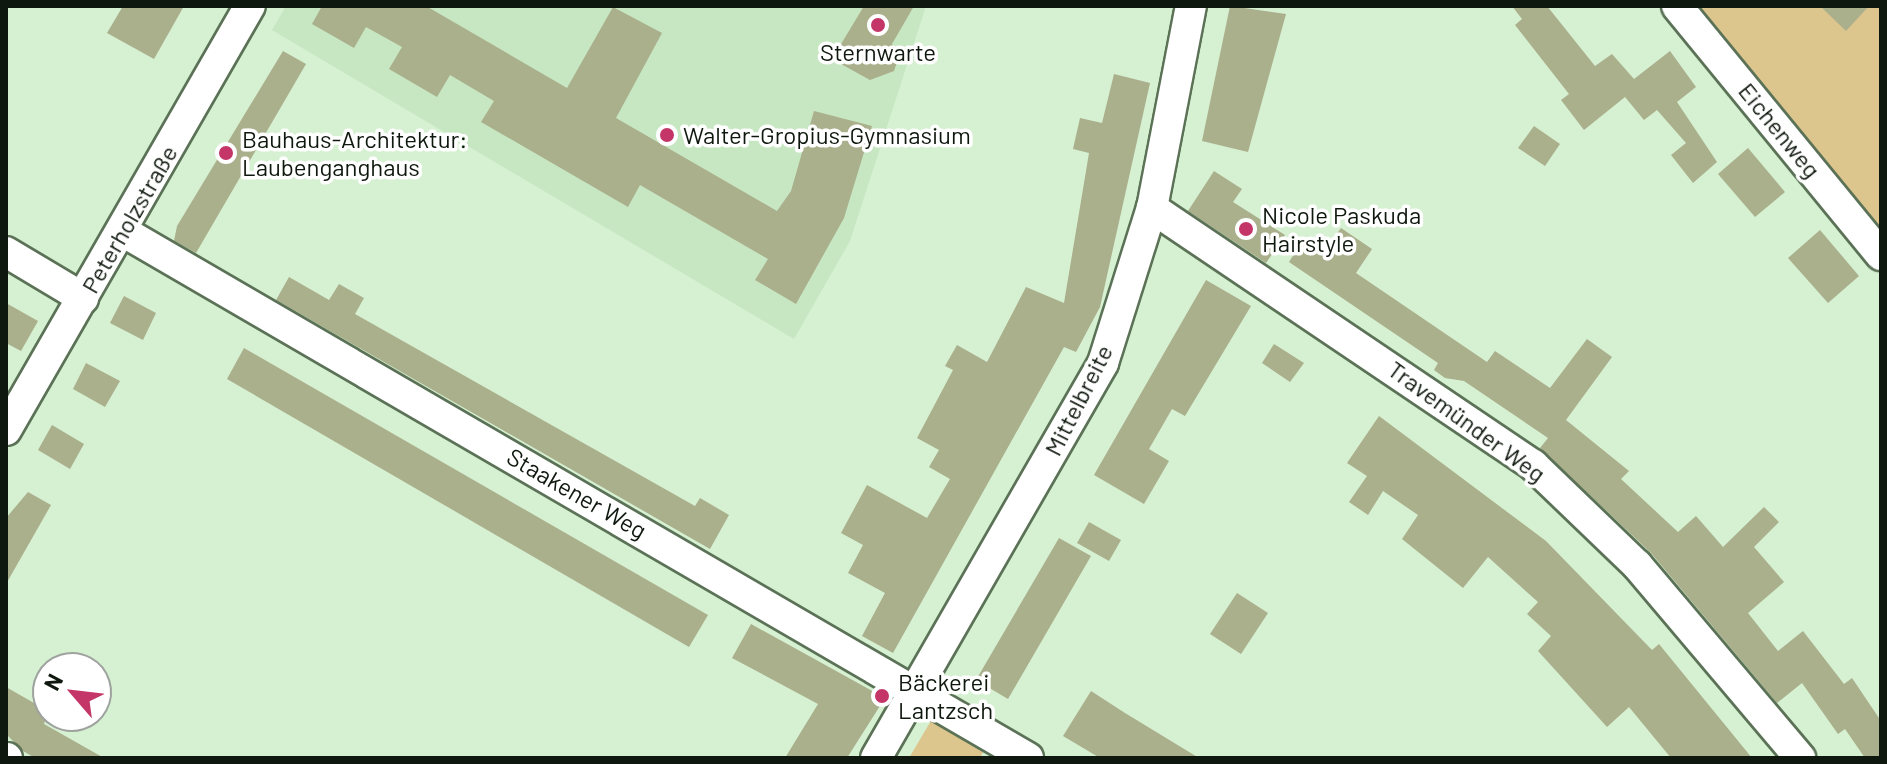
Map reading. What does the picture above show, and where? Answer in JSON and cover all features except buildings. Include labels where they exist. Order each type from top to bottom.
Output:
[{"type":"street","name":"Peterholzstraße","points":[[6,430],[124,232],[250,6]]},
{"type":"street","name":"Mittelbreite","points":[[876,758],[1103,363],[1152,208],[1191,6]]},
{"type":"street","name":"Eichenweg","points":[[1677,6],[1881,255]]},
{"type":"street","name":"Travemünder Weg","points":[[1152,208],[1533,465],[1637,565],[1800,758]]},
{"type":"street","name":"Staakener Weg","points":[[124,232],[916,689],[994,749],[1028,758]]},
{"type":"street","points":[[6,252],[83,298]]},
{"type":"shaded area","name":"Walter-Gropius-Gymnasium","points":[[286,6],[926,6],[850,241],[794,339],[272,30]]},
{"type":"shaded area","points":[[1691,6],[1881,6],[1881,236]]},
{"type":"shaded area","points":[[935,714],[987,745],[980,758],[909,758]]},
{"type":"place","name":"Sternwarte","points":[[878,25]]},
{"type":"place","name":"Walter-Gropius-Gymnasium","points":[[667,135]]},
{"type":"place","name":"Bauhaus-Architektur: Laubenganghaus","points":[[226,153]]},
{"type":"place","name":"Nicole Paskuda Hairstyle","points":[[1246,229]]},
{"type":"place","name":"Bäckerei Lantzsch","points":[[882,696]]}]
